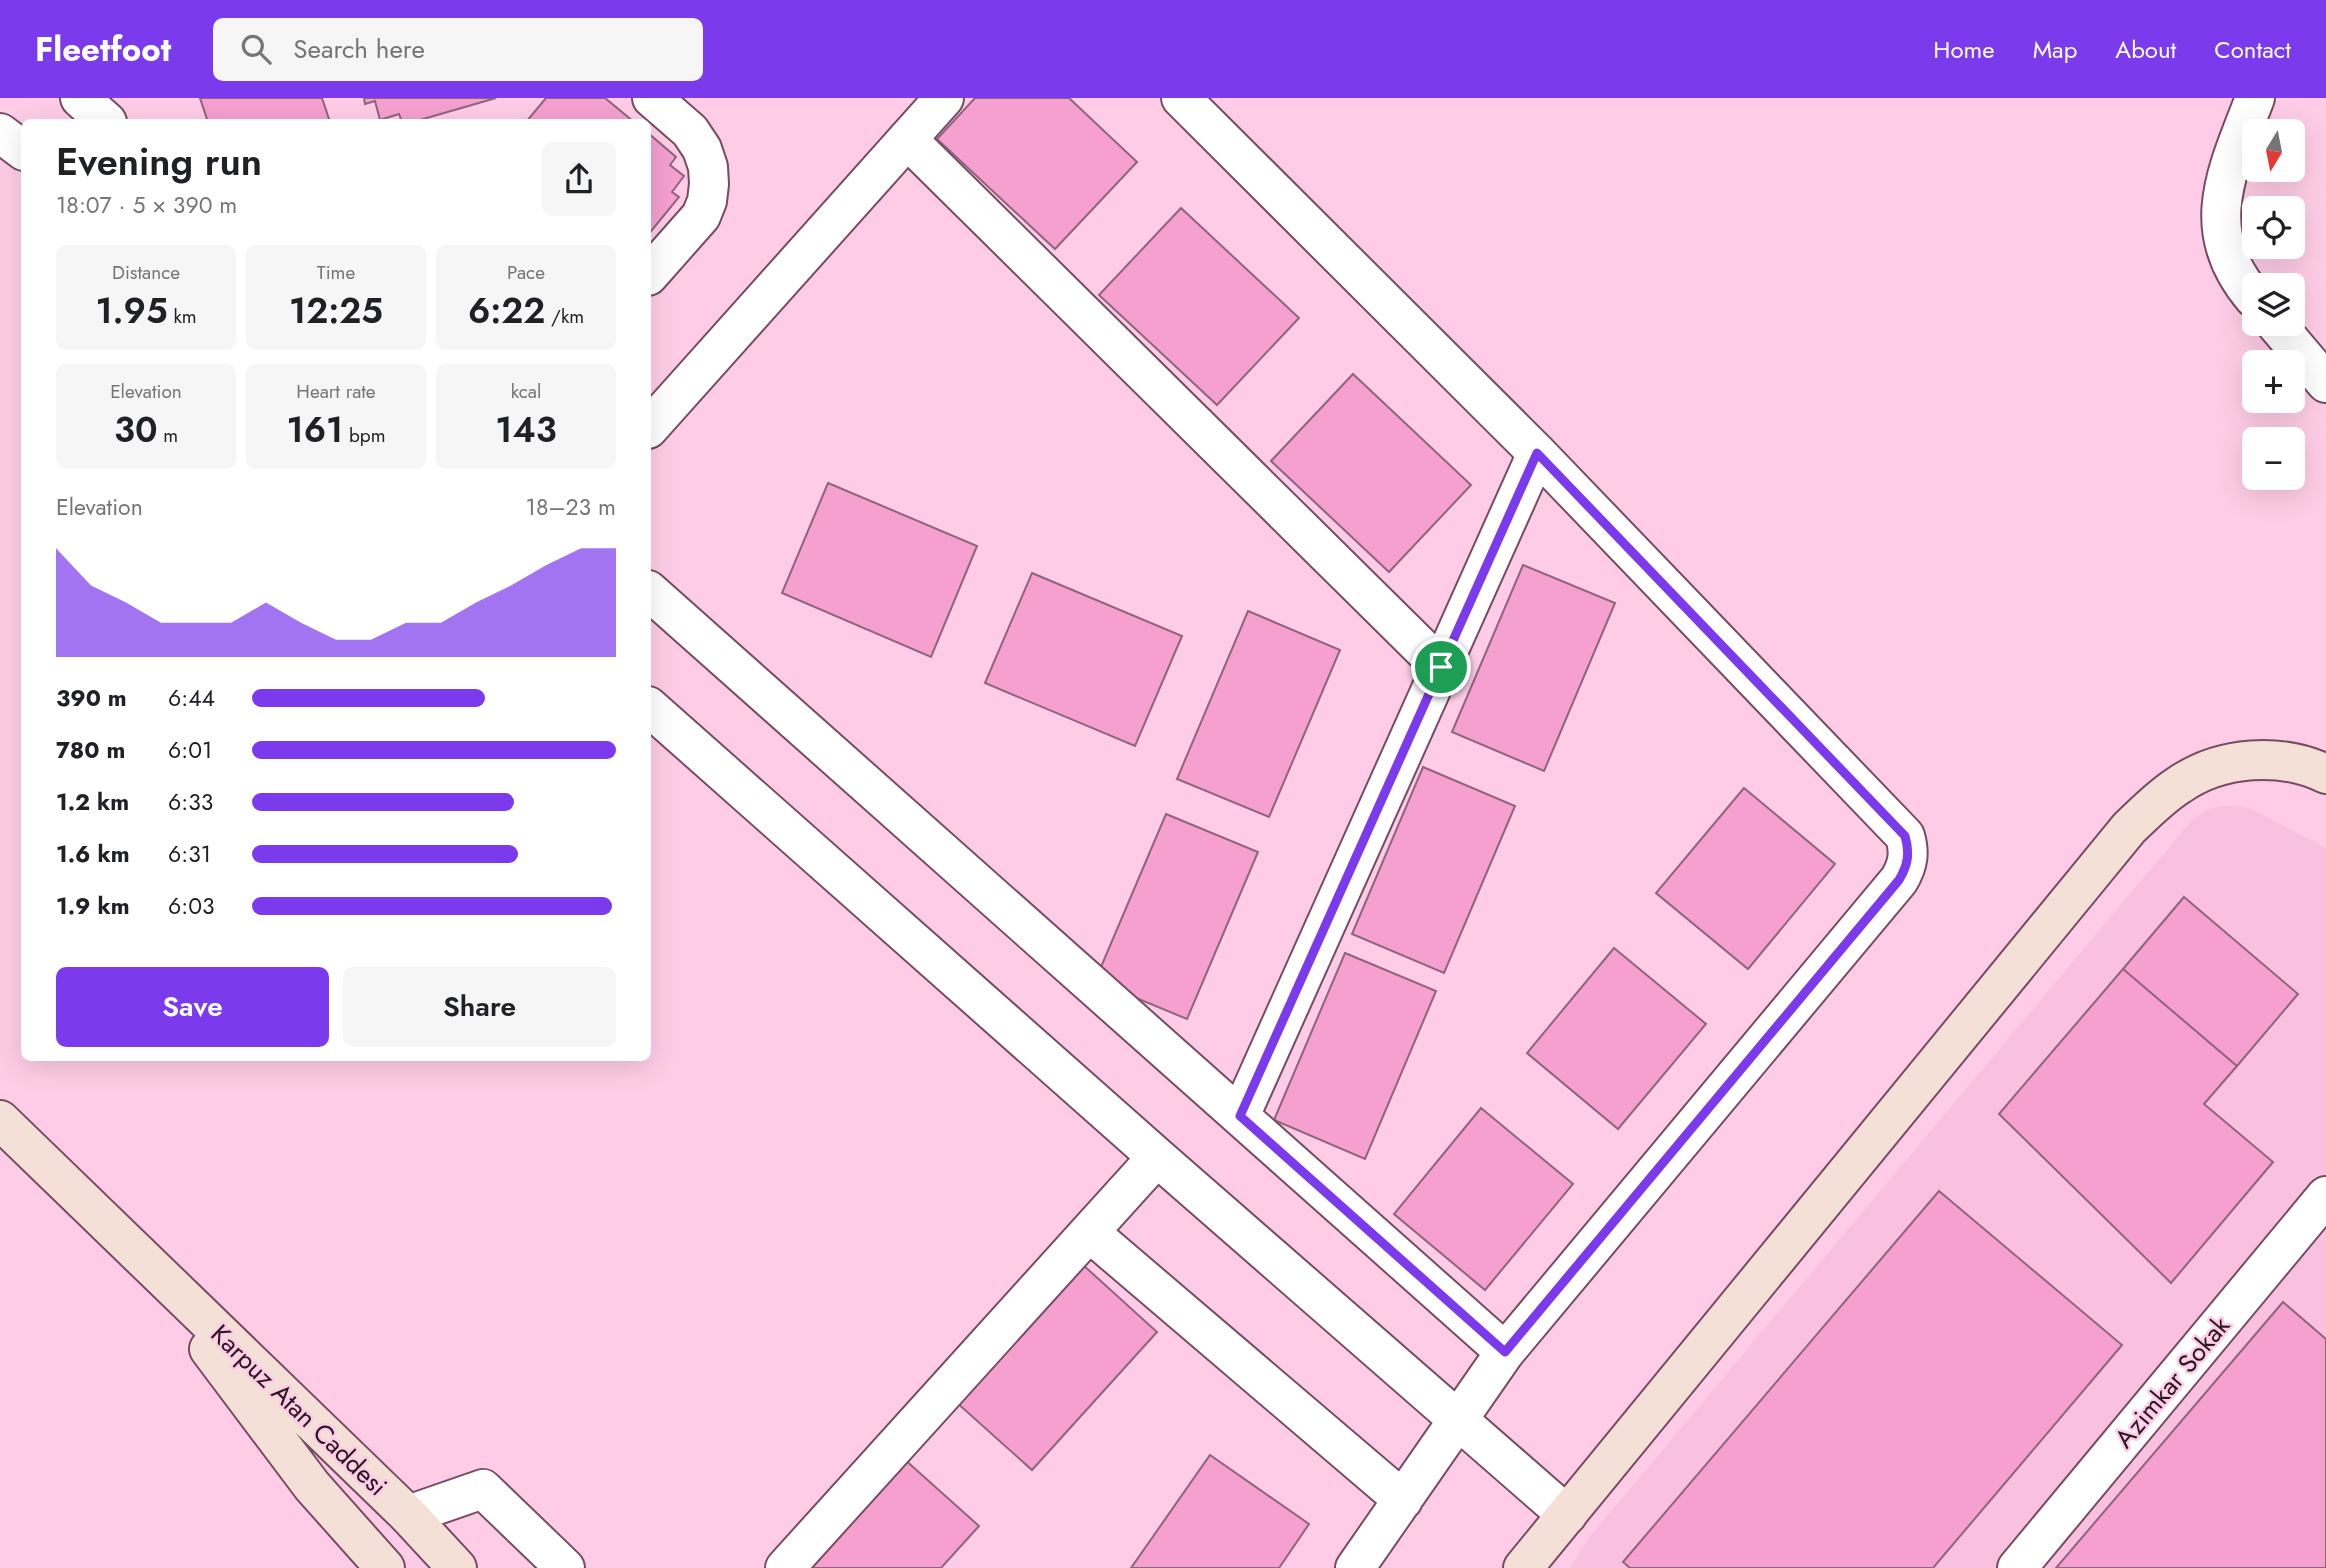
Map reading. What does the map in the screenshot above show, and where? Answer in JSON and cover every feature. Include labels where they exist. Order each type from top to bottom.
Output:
[{"type":"street","points":[[651,273],[701,216],[707,201],[709,184],[708,167],[702,149],[690,131],[652,98]]},
{"type":"street","points":[[651,426],[944,98]]},
{"type":"street","points":[[1181,98],[1537,453],[1905,836],[1908,857],[1899,880],[1505,1352],[1356,1568]]},
{"type":"street","points":[[2242,283],[2226,249],[2220,208],[2229,167],[2255,98]]},
{"type":"street","points":[[0,133],[21,150]]},
{"type":"street","points":[[907,139],[1441,667]]},
{"type":"street","points":[[2286,336],[2326,383]]},
{"type":"street","points":[[1240,1116],[1537,453]]},
{"type":"street","points":[[651,593],[1505,1352]]},
{"type":"street","points":[[651,709],[1566,1515]]},
{"type":"street","points":[[1523,1568],[2129,828],[2181,783],[2235,762],[2289,762],[2326,774]]},
{"type":"street","name":"Karpuz Atan Caddesi","points":[[0,1120],[408,1515],[457,1568]]},
{"type":"street","points":[[785,1568],[1157,1157]]},
{"type":"street","name":"Azimkar Sokak","points":[[2017,1568],[2326,1196]]},
{"type":"street","points":[[1089,1232],[1403,1500]]},
{"type":"street","name":"Karpuz Atan Caddesi","points":[[138,1254],[312,1486],[386,1568]]},
{"type":"street","points":[[408,1515],[483,1489],[565,1568]]},
{"type":"shaded area","points":[[2223,806],[2251,809],[2326,848],[2326,1568],[1570,1568],[1587,1540],[2192,820],[2207,810]]},
{"type":"building","points":[[200,98],[322,98],[329,119],[207,119]]},
{"type":"building","points":[[364,98],[496,98],[423,119],[401,119],[399,114],[380,119],[375,101],[365,104]]},
{"type":"building","points":[[546,98],[605,98],[630,119],[528,119]]},
{"type":"building","points":[[975,98],[1069,98],[1137,162],[1055,249],[937,139]]},
{"type":"building","points":[[651,136],[676,157],[670,165],[684,176],[672,192],[679,197],[651,231]]},
{"type":"building","points":[[1181,208],[1299,318],[1217,405],[1099,295]]},
{"type":"building","points":[[1353,374],[1471,485],[1389,572],[1271,461]]},
{"type":"building","points":[[828,483],[977,546],[931,657],[782,593]]},
{"type":"building","points":[[1523,565],[1615,603],[1544,771],[1452,732]]},
{"type":"building","points":[[1032,573],[1182,636],[1135,746],[985,683]]},
{"type":"building","points":[[1248,611],[1340,650],[1269,817],[1177,779]]},
{"type":"building","points":[[1423,767],[1515,806],[1444,973],[1352,934]]},
{"type":"building","points":[[1744,788],[1835,864],[1748,969],[1656,893]]},
{"type":"building","points":[[1166,814],[1258,852],[1187,1019],[1095,981]]},
{"type":"building","points":[[2184,897],[2298,994],[2237,1066],[2123,969]]},
{"type":"building","points":[[1614,948],[1706,1024],[1618,1129],[1527,1053]]},
{"type":"building","points":[[1345,953],[1436,991],[1365,1159],[1274,1120]]},
{"type":"building","points":[[2123,969],[2237,1066],[2204,1104],[2273,1162],[2171,1283],[1999,1114]]},
{"type":"building","points":[[1481,1108],[1573,1184],[1485,1290],[1394,1214]]},
{"type":"building","points":[[1939,1191],[2122,1345],[1933,1568],[1630,1568],[1623,1562]]},
{"type":"building","points":[[1082,1264],[1157,1332],[1032,1470],[956,1402]]},
{"type":"building","points":[[2283,1302],[2326,1339],[2326,1568],[2056,1568]]},
{"type":"building","points":[[1210,1455],[1309,1524],[1279,1568],[1131,1568]]},
{"type":"building","points":[[903,1458],[979,1526],[941,1568],[804,1568]]},
{"type":"route","points":[[1537,453],[1905,836],[1908,847],[1905,869],[1899,880],[1505,1352],[1240,1116],[1441,667],[1537,453]]}]
